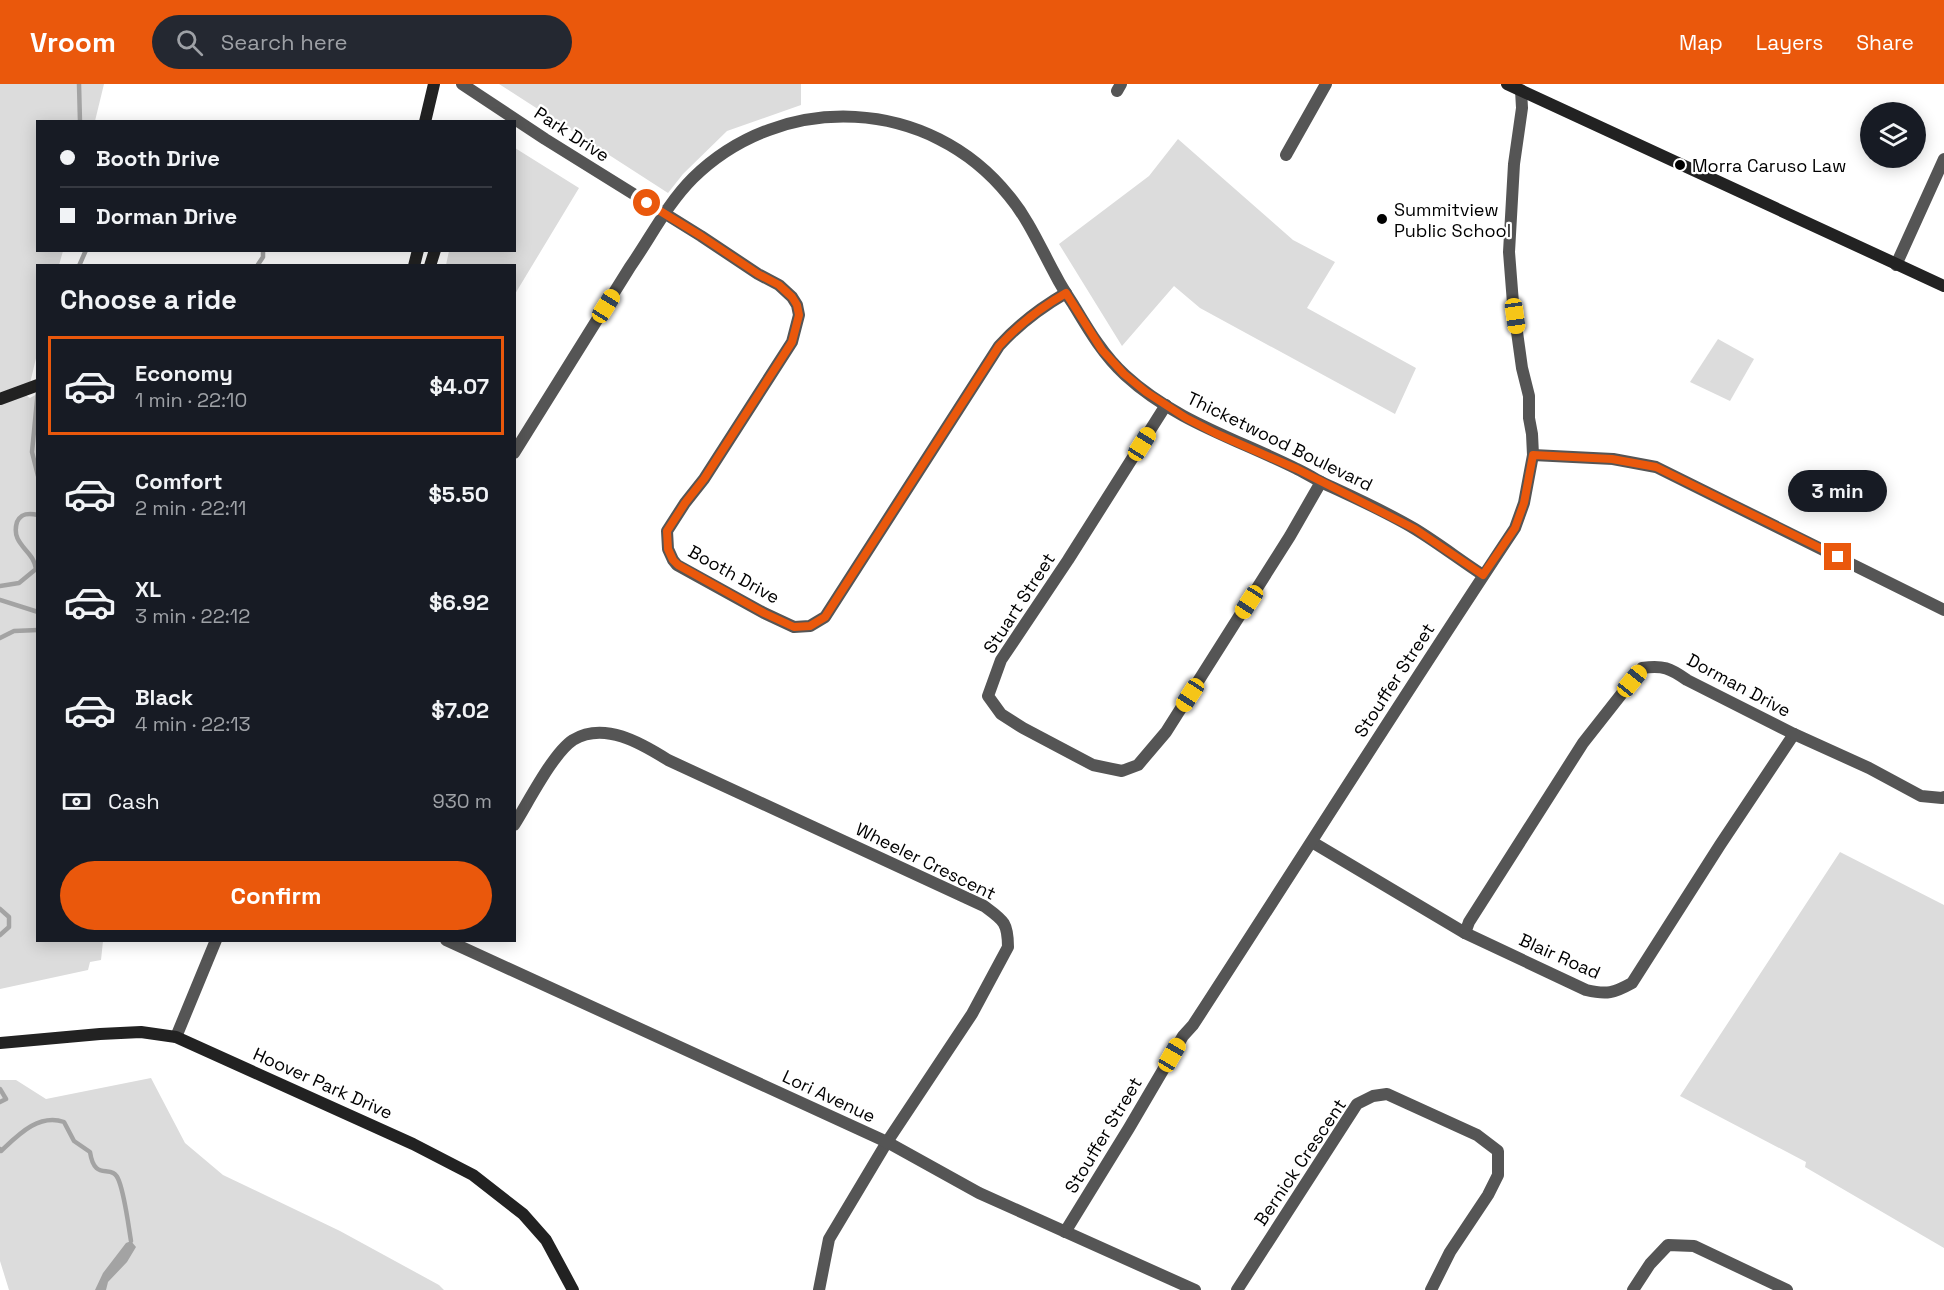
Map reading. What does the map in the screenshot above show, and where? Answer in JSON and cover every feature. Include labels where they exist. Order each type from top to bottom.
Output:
[{"type":"street","points":[[425,120],[434,84]]},
{"type":"street","name":"Park Drive","points":[[462,84],[545,139],[664,212]]},
{"type":"street","points":[[1286,155],[1326,84]]},
{"type":"street","points":[[1507,84],[1521,87],[1755,200],[1944,286]]},
{"type":"street","name":"Stouffer Street","points":[[1065,1232],[1183,1036],[1193,1025],[1312,842],[1355,770],[1515,528],[1524,503],[1533,455],[1532,434],[1528,418],[1529,396],[1522,368],[1514,312],[1509,252],[1514,164],[1522,108],[1521,87]]},
{"type":"street","name":"Thicketwood Boulevard","points":[[516,450],[648,242],[664,212],[693,178],[744,139],[786,123],[840,116],[885,120],[933,135],[968,157],[993,177],[1026,219],[1066,293],[1102,350],[1124,374],[1166,405],[1215,433],[1297,469],[1415,529],[1483,575]]},
{"type":"street","points":[[1896,265],[1944,159]]},
{"type":"street","name":"Booth Drive","points":[[664,212],[758,274],[779,285],[797,305],[799,315],[792,342],[704,479],[667,531],[668,549],[678,565],[794,627],[810,626],[825,617],[999,346],[1025,320],[1066,293]]},
{"type":"street","points":[[3,397],[36,386]]},
{"type":"street","name":"Stuart Street","points":[[1166,405],[1068,560],[1001,660],[988,696],[1001,714],[1023,729],[1093,765],[1122,771],[1138,765],[1166,732],[1290,536],[1320,482]]},
{"type":"street","points":[[1533,455],[1612,459],[1656,467],[1944,609]]},
{"type":"street","name":"Dorman Drive","points":[[1465,933],[1469,922],[1583,743],[1642,668],[1659,666],[1673,670],[1687,680],[1794,734],[1869,768],[1920,796],[1942,798],[1944,796]]},
{"type":"street","name":"Wheeler Crescent","points":[[516,822],[556,757],[571,741],[594,733],[611,734],[646,747],[668,760],[984,906],[1005,922],[1008,947],[972,1014],[887,1142],[829,1239],[819,1290]]},
{"type":"street","name":"Blair Road","points":[[1312,842],[1465,933],[1586,990],[1603,994],[1618,991],[1632,982],[1642,969],[1720,845],[1794,734]]},
{"type":"street","points":[[176,1037],[215,942]]},
{"type":"street","name":"Lori Avenue","points":[[450,942],[887,1142],[979,1193],[1195,1290]]},
{"type":"street","name":"Hoover Park Drive","points":[[0,1043],[141,1032],[176,1037],[413,1144],[473,1175],[523,1214],[546,1240],[573,1290]]},
{"type":"street","name":"Bernick Crescent","points":[[1238,1290],[1357,1104],[1373,1096],[1387,1095],[1477,1135],[1498,1151],[1498,1175],[1488,1196],[1450,1252],[1431,1290]]},
{"type":"street","points":[[1634,1290],[1650,1264],[1668,1245],[1694,1246],[1787,1290]]},
{"type":"shaded area","points":[[0,84],[104,84],[95,120],[36,120],[36,252],[63,252],[59,264],[36,264],[36,358],[27,396],[30,398],[36,395],[36,942],[103,942],[101,960],[90,962],[88,970],[0,989]]},
{"type":"shaded area","points":[[499,84],[801,84],[801,105],[727,131],[683,174],[668,193]]},
{"type":"shaded area","points":[[1178,139],[1293,240],[1335,262],[1307,308],[1416,368],[1395,414],[1200,308],[1174,286],[1122,346],[1059,244],[1149,176]]},
{"type":"shaded area","points":[[516,149],[579,188],[516,292],[516,264],[446,264],[449,252],[516,252]]},
{"type":"shaded area","points":[[1718,339],[1754,359],[1730,401],[1690,382]]},
{"type":"shaded area","points":[[1840,852],[1944,905],[1944,1248],[1805,1167],[1806,1162],[1680,1096]]},
{"type":"shaded area","points":[[151,1078],[185,1143],[223,1175],[340,1231],[439,1285],[444,1290],[9,1290],[0,1261],[0,1080],[16,1080],[46,1099]]},
{"type":"shaded area","points":[[131,1241],[136,1247],[127,1262],[108,1282],[106,1290],[95,1290],[103,1273],[126,1243]]},
{"type":"waterway","points":[[79,84],[80,120]]},
{"type":"waterway","points":[[80,264],[85,252]]},
{"type":"waterway","points":[[258,264],[263,257],[263,252]]},
{"type":"waterway","points":[[36,411],[32,452],[36,468]]},
{"type":"waterway","points":[[36,515],[23,515],[17,522],[16,530],[19,542],[31,557],[36,569]]},
{"type":"waterway","points":[[0,586],[19,583],[36,569]]},
{"type":"waterway","points":[[0,600],[36,611]]},
{"type":"waterway","points":[[0,638],[14,631],[36,630]]},
{"type":"waterway","points":[[0,909],[9,917],[9,927],[0,935]]},
{"type":"waterway","points":[[0,1089],[6,1099],[0,1102]]},
{"type":"waterway","points":[[0,1149],[1,1151],[22,1132],[38,1123],[46,1120],[64,1122],[74,1141],[90,1152],[92,1162],[96,1167],[116,1175],[123,1195],[131,1241]]},
{"type":"place","name":"Morra Caruso Law","points":[[1680,165]]},
{"type":"place","name":"Summitview Public School","points":[[1382,219]]},
{"type":"route","points":[[647,203],[779,285],[797,305],[799,315],[792,342],[704,479],[667,531],[668,549],[678,565],[794,627],[810,626],[825,617],[999,346],[1018,326],[1066,293],[1102,350],[1124,374],[1146,392],[1186,418],[1215,433],[1297,469],[1415,529],[1483,575],[1515,528],[1524,503],[1533,455],[1612,459],[1656,467],[1838,557]]}]
